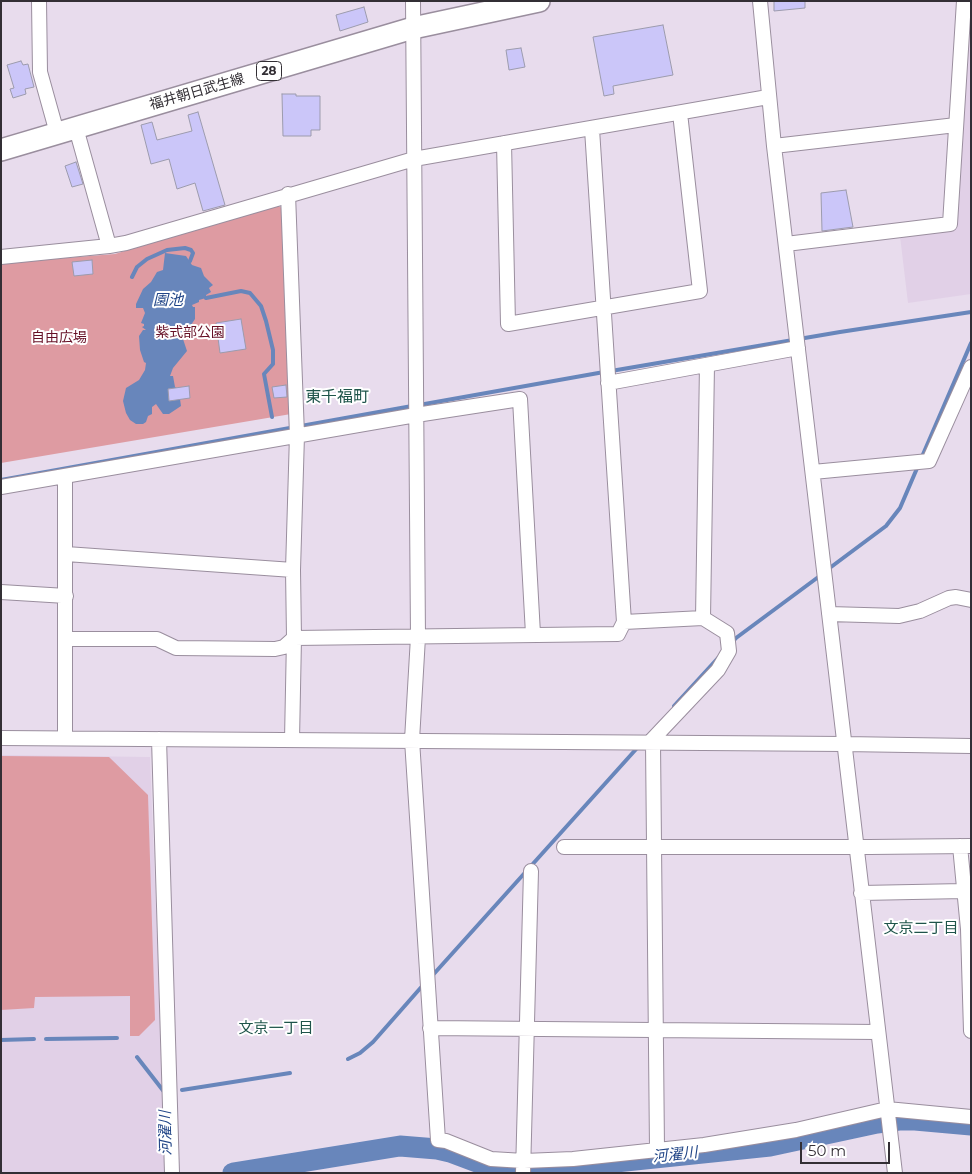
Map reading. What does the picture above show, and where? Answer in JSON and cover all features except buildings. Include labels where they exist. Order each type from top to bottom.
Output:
[{"type":"main road","name":"福井朝日武生線","points":[[1,150],[413,28],[539,1]]},
{"type":"street","points":[[39,1],[40,72],[67,130],[109,246]]},
{"type":"street","points":[[413,1],[418,637],[412,740],[438,1140],[446,1141],[491,1159],[523,1167],[573,1158],[704,1145],[770,1135],[828,1124],[887,1109],[971,1117]]},
{"type":"street","points":[[760,1],[768,97],[895,1173]]},
{"type":"street","points":[[786,244],[950,224],[964,1]]},
{"type":"street","points":[[1,257],[126,243],[288,194],[414,159],[768,97]]},
{"type":"street","points":[[504,143],[508,324],[700,291],[680,112]]},
{"type":"street","points":[[774,146],[956,125]]},
{"type":"street","points":[[66,639],[157,639],[176,648],[275,649],[284,647],[294,638],[618,634],[624,622],[592,129]]},
{"type":"street","points":[[288,194],[297,435],[293,570],[292,740]]},
{"type":"street","points":[[608,383],[798,348]]},
{"type":"street","points":[[704,618],[707,365]]},
{"type":"street","points":[[813,472],[929,461],[966,389],[971,367]]},
{"type":"street","points":[[1,487],[416,414],[520,399],[533,634]]},
{"type":"street","points":[[65,477],[66,738]]},
{"type":"street","points":[[66,554],[293,570]]},
{"type":"street","points":[[1,592],[66,596]]},
{"type":"street","points":[[829,614],[899,616],[920,611],[949,598],[971,600]]},
{"type":"street","points":[[624,622],[704,618],[727,633],[729,651],[718,670],[651,743],[657,1149]]},
{"type":"street","points":[[1,738],[971,746]]},
{"type":"street","points":[[159,739],[172,1173]]},
{"type":"street","points":[[564,847],[965,846],[964,891],[968,929],[971,1031]]},
{"type":"street","points":[[523,1167],[531,871]]},
{"type":"street","points":[[861,893],[964,891]]},
{"type":"street","points":[[430,1028],[878,1032]]},
{"type":"shaded area","points":[[970,1],[971,294],[908,303],[900,236],[956,228]]},
{"type":"shaded area","points":[[1,755],[150,757],[166,1173],[1,1173]]},
{"type":"green space","name":"紫式部公園","points":[[276,204],[283,209],[291,414],[1,463],[1,263],[115,254]]},
{"type":"green space","points":[[1,756],[109,757],[148,795],[155,1020],[139,1036],[130,1036],[130,996],[35,997],[34,1008],[1,1010]]},
{"type":"water","name":"園池","points":[[165,253],[186,256],[192,265],[201,268],[204,276],[213,285],[209,288],[211,292],[206,295],[206,298],[192,305],[195,307],[195,319],[184,332],[183,339],[187,351],[173,368],[170,376],[173,376],[175,387],[177,388],[168,389],[169,400],[180,399],[181,406],[169,414],[163,414],[156,404],[152,407],[152,414],[148,416],[146,422],[136,424],[130,420],[126,413],[123,401],[126,388],[139,380],[145,370],[146,363],[140,350],[139,336],[143,330],[146,330],[142,327],[144,324],[141,323],[145,313],[143,308],[136,308],[136,304],[143,289],[151,282],[157,272],[163,270]]},
{"type":"waterway","points":[[132,277],[137,267],[147,259],[167,250],[185,248],[191,250],[193,253],[190,261]]},
{"type":"waterway","points":[[206,298],[241,291],[250,293],[261,306],[273,350],[273,364],[264,374],[272,417]]},
{"type":"waterway","points":[[611,371],[971,312]]},
{"type":"waterway","points":[[921,459],[971,343]]},
{"type":"waterway","points":[[419,405],[604,372]]},
{"type":"waterway","points":[[1,480],[412,406]]},
{"type":"waterway","points":[[827,570],[886,526],[900,508],[918,466]]},
{"type":"waterway","points":[[731,643],[821,575]]},
{"type":"waterway","points":[[674,706],[718,658]]},
{"type":"waterway","points":[[432,976],[638,747]]},
{"type":"waterway","points":[[348,1059],[360,1053],[373,1042],[424,984]]},
{"type":"waterway","points":[[46,1039],[117,1038]]},
{"type":"waterway","points":[[1,1040],[34,1039]]},
{"type":"waterway","points":[[137,1057],[165,1093]]},
{"type":"waterway","points":[[182,1090],[290,1073]]},
{"type":"waterway","name":"河濯川","points":[[233,1173],[400,1146],[437,1149],[482,1164],[515,1169],[549,1169],[770,1146],[899,1120],[971,1125]]},
{"type":"district","name":"東千福町","points":[[337,397]]},
{"type":"district","name":"文京二丁目","points":[[921,929]]},
{"type":"district","name":"文京一丁目","points":[[276,1029]]},
{"type":"park label","name":"自由広場","points":[[59,338]]}]
